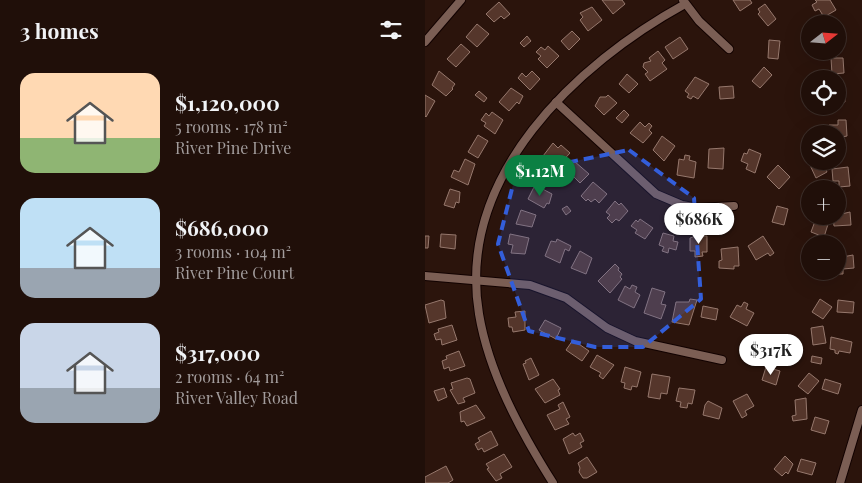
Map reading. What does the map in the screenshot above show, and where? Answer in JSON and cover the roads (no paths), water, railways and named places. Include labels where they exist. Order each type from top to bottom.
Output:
[{"type":"street","points":[[425,42],[461,0]]},
{"type":"street","points":[[553,483],[523,433],[490,358],[479,313],[477,280],[482,234],[493,200],[518,151],[556,102],[602,59],[627,39],[684,2],[712,34],[729,49]]},
{"type":"street","points":[[556,102],[656,194],[675,203],[698,208],[734,206]]},
{"type":"street","points":[[425,276],[511,282],[549,290],[583,308],[618,334],[635,341],[722,360]]},
{"type":"street","points":[[841,483],[862,410]]}]
